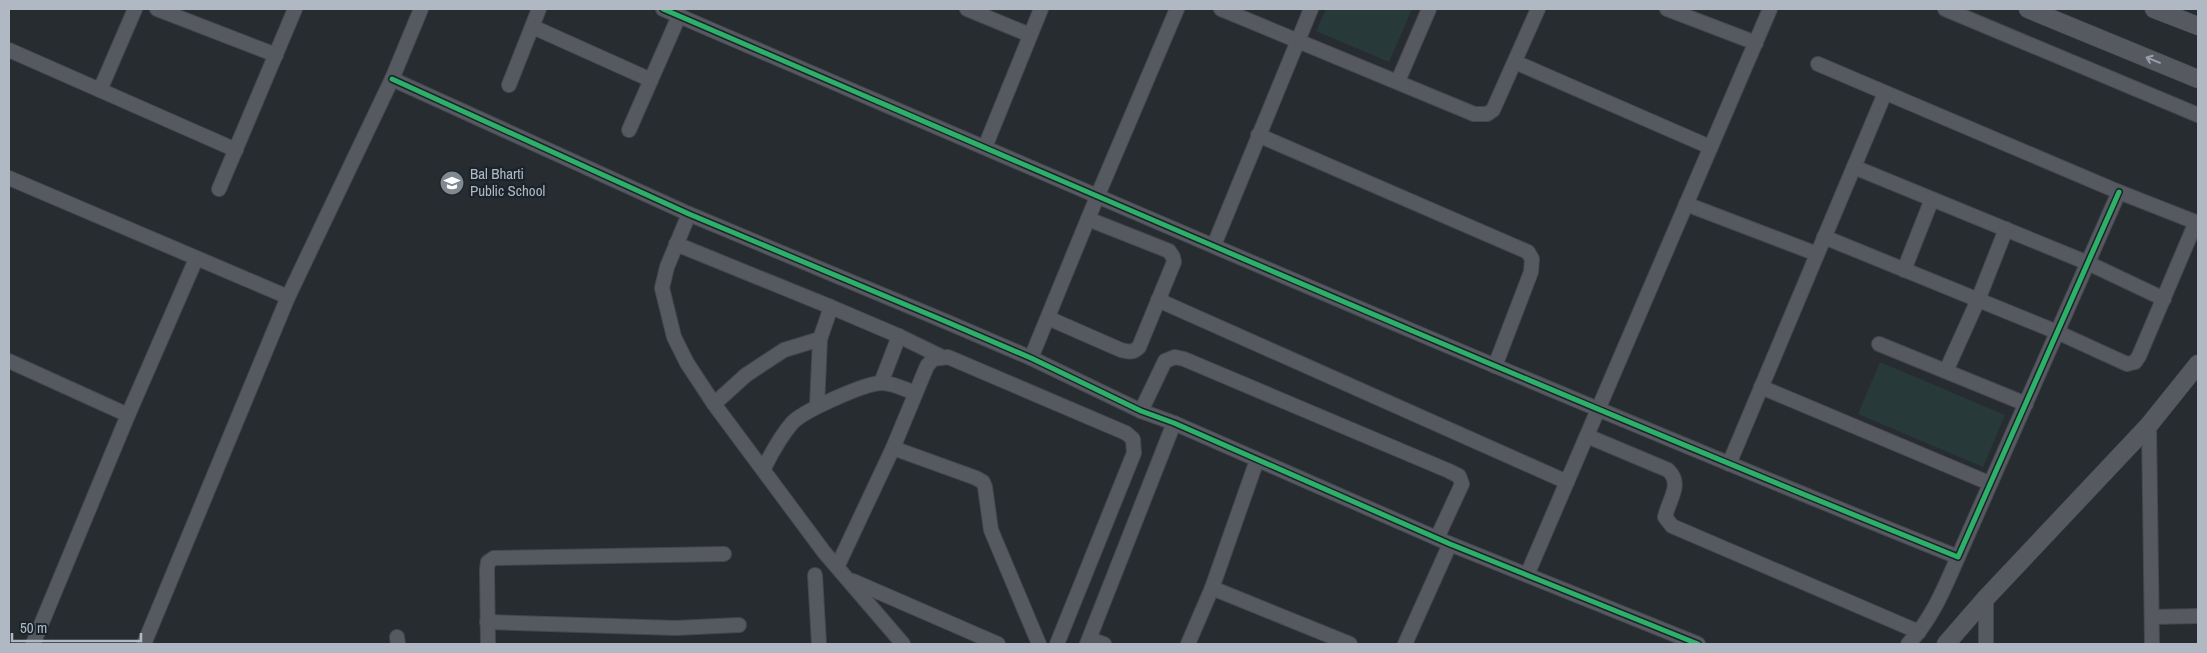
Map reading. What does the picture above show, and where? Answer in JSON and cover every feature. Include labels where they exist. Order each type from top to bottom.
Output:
[{"type":"street","points":[[100,90],[135,9]]},
{"type":"street","points":[[156,9],[276,55]]},
{"type":"street","points":[[219,189],[295,9]]},
{"type":"street","points":[[144,644],[288,297],[392,79],[421,9]]},
{"type":"street","points":[[509,85],[539,9]]},
{"type":"street","points":[[662,9],[1097,197],[1214,245],[1598,410],[1958,557]]},
{"type":"street","points":[[967,9],[1030,36]]},
{"type":"street","points":[[985,147],[1041,9]]},
{"type":"street","points":[[1031,358],[1177,9]]},
{"type":"street","points":[[1221,9],[1474,114],[1487,114],[1493,110],[1538,9]]},
{"type":"street","points":[[1214,245],[1297,39],[1311,9]]},
{"type":"street","points":[[1398,81],[1429,9]]},
{"type":"street","points":[[1667,9],[1756,43]]},
{"type":"street","points":[[1528,575],[1770,9]]},
{"type":"street","points":[[1945,9],[2198,115]]},
{"type":"street","points":[[2028,9],[2198,79]]},
{"type":"street","points":[[2154,9],[2198,26]]},
{"type":"street","points":[[629,130],[679,16]]},
{"type":"street","points":[[533,27],[651,80]]},
{"type":"street","points":[[9,50],[236,150]]},
{"type":"street","points":[[1515,62],[1710,147]]},
{"type":"street","points":[[1818,64],[2119,192],[2197,223],[2135,362],[2127,364],[2057,332],[1824,237]]},
{"type":"street","points":[[392,79],[689,214],[1031,358],[1141,411],[1174,423],[1450,544],[1698,644]]},
{"type":"street","points":[[1729,464],[1885,93]]},
{"type":"street","points":[[1258,135],[1528,252],[1532,260],[1531,272],[1496,366]]},
{"type":"street","points":[[1854,167],[2088,263],[2164,299]]},
{"type":"street","points":[[9,178],[288,297]]},
{"type":"street","points":[[1908,644],[1919,632],[1937,605],[1989,483],[2026,404],[2119,192]]},
{"type":"street","points":[[1904,270],[1932,199]]},
{"type":"street","points":[[1686,204],[1816,254]]},
{"type":"street","points":[[689,214],[667,267],[662,288],[674,337],[687,363],[714,404],[764,468],[824,552],[838,565],[902,644]]},
{"type":"street","points":[[1048,318],[1129,352],[1135,351],[1139,346],[1174,262],[1169,251],[1088,218]]},
{"type":"street","points":[[1946,371],[1978,300],[2006,229]]},
{"type":"street","points":[[676,244],[831,307],[940,356],[957,360],[1126,434],[1133,439],[1134,453],[1057,644]]},
{"type":"street","points":[[33,644],[128,415],[196,259]]},
{"type":"street","points":[[1158,300],[1567,482]]},
{"type":"street","points":[[817,406],[820,339],[831,307]]},
{"type":"street","points":[[880,383],[899,336]]},
{"type":"street","points":[[714,404],[746,375],[784,350],[820,339]]},
{"type":"street","points":[[1879,344],[2026,404]]},
{"type":"street","points":[[838,565],[893,448],[927,366],[933,359],[940,356]]},
{"type":"street","points":[[1141,411],[1165,361],[1175,357],[1184,359],[1449,471],[1459,476],[1462,484],[1437,538]]},
{"type":"street","points":[[9,361],[128,415]]},
{"type":"street","points":[[1946,644],[1986,598],[2149,425],[2198,364]]},
{"type":"street","points":[[764,468],[777,442],[793,422],[817,406],[880,383],[898,386],[915,392]]},
{"type":"street","points":[[1761,387],[1989,483]]},
{"type":"street","points":[[1104,644],[1088,642],[1174,423]]},
{"type":"street","points":[[2149,425],[2152,644]]},
{"type":"street","points":[[1587,436],[1668,470],[1674,476],[1676,489],[1668,502],[1664,517],[1672,526],[1919,632]]},
{"type":"street","points":[[893,448],[982,482],[987,494],[990,530],[1039,644]]},
{"type":"street","points":[[1188,644],[1212,588],[1257,460]]},
{"type":"street","points":[[1405,644],[1450,544]]},
{"type":"street","points":[[488,644],[487,570],[488,562],[494,558],[724,554]]},
{"type":"street","points":[[814,575],[819,644]]},
{"type":"street","points":[[850,580],[998,644]]},
{"type":"street","points":[[1212,588],[1350,644]]},
{"type":"street","points":[[1986,598],[1986,644]]},
{"type":"street","points":[[2152,617],[2198,616]]},
{"type":"street","points":[[487,622],[676,628],[739,625]]},
{"type":"shaded area","points":[[1326,9],[1412,9],[1389,62],[1316,31]]},
{"type":"shaded area","points":[[1880,362],[2005,415],[1983,467],[1858,414]]},
{"type":"cycle path","points":[[663,9],[1147,218],[1633,424],[1958,557],[2119,192]]},
{"type":"cycle path","points":[[392,79],[689,214],[1031,358],[1141,411],[1174,423],[1450,544],[1698,644]]},
{"type":"place","name":"Bal Bharti Public School","points":[[452,183]]}]
